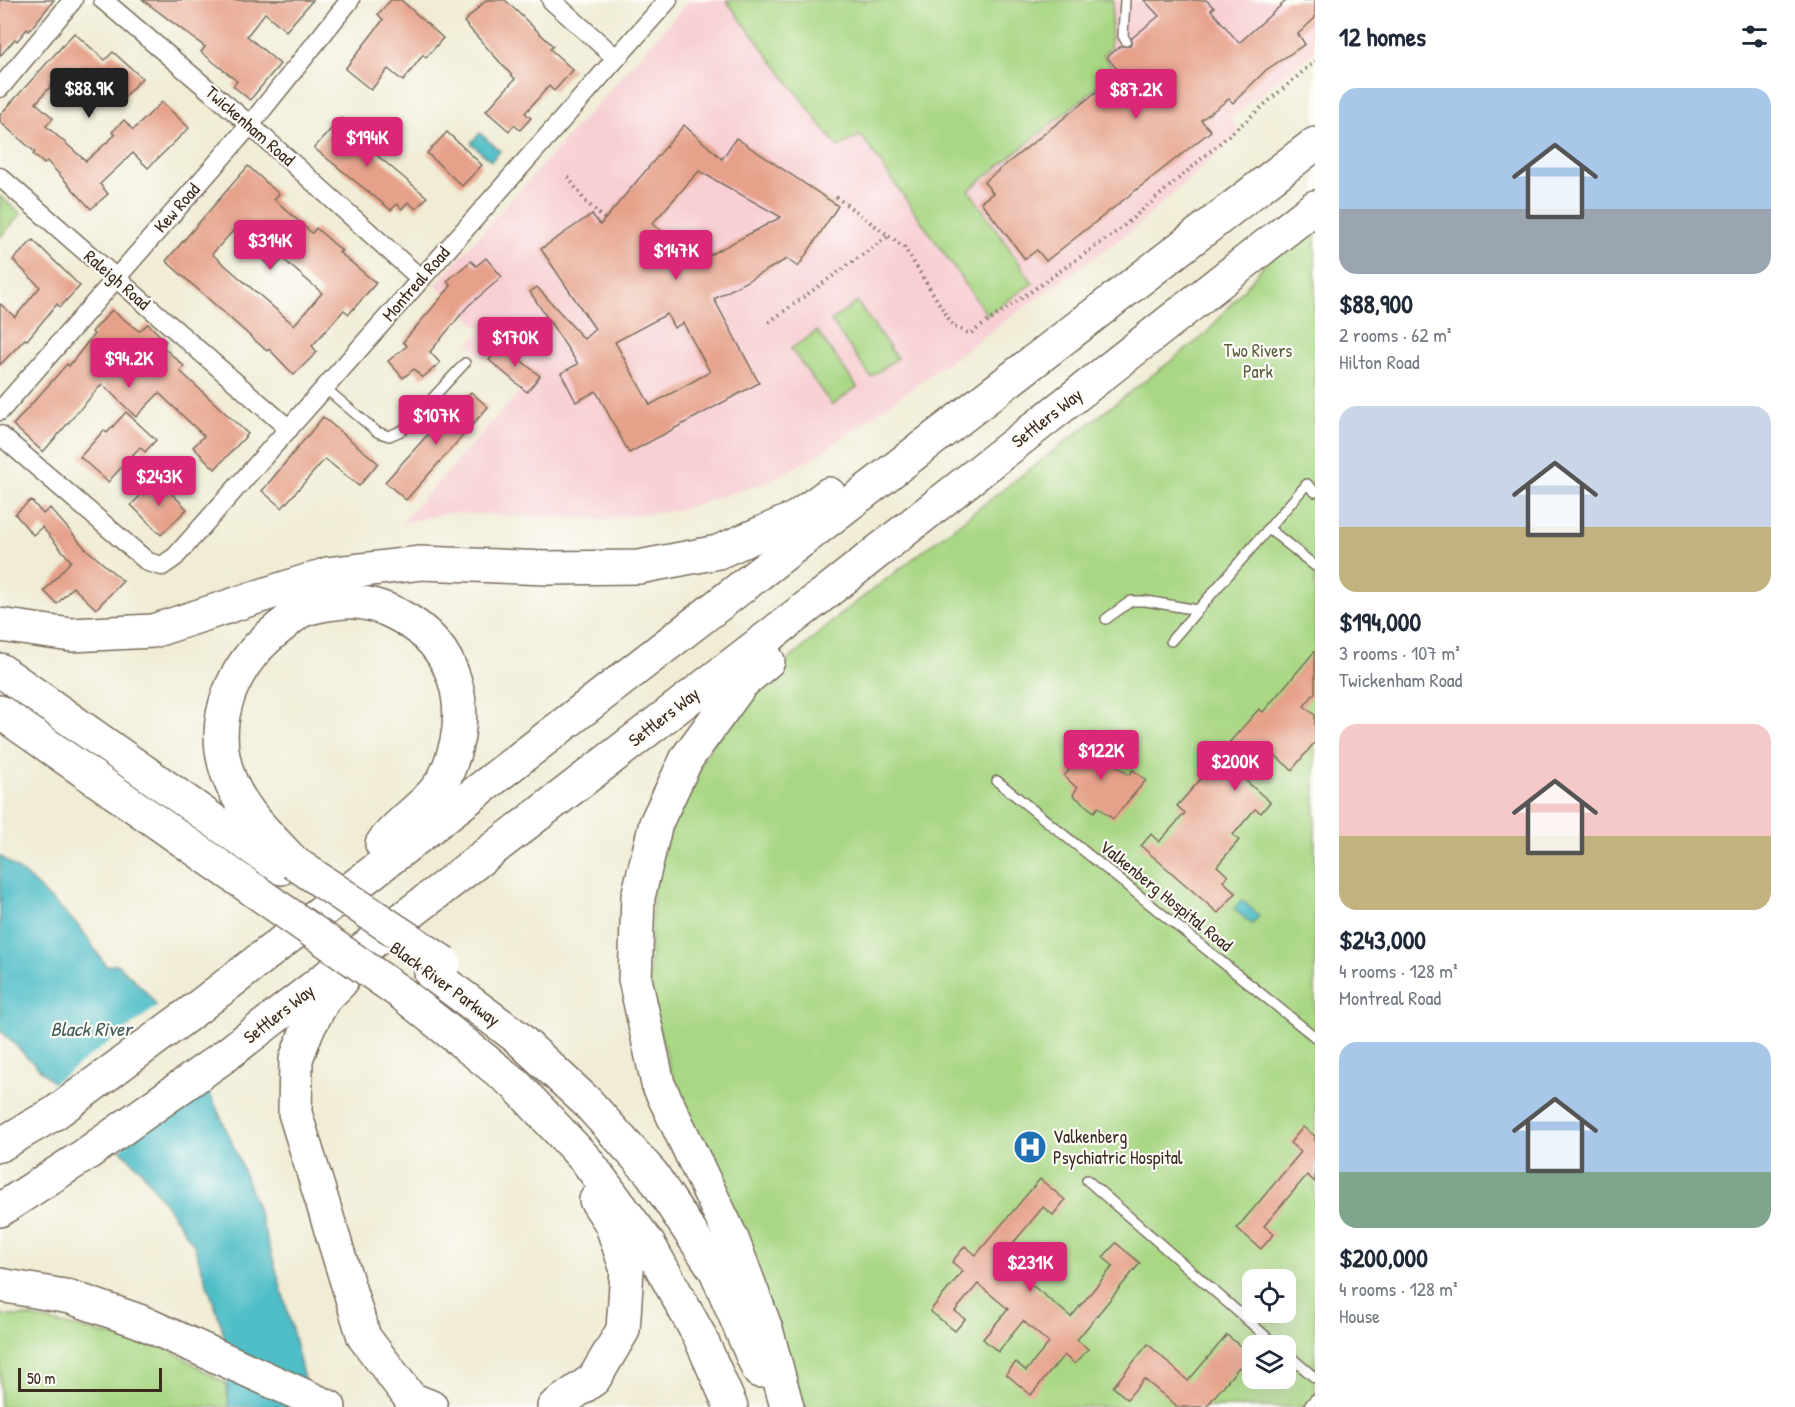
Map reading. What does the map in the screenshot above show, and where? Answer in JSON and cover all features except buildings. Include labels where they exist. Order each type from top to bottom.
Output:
[{"type":"highway","points":[[0,1145],[55,1113],[193,1011],[1315,144]]},
{"type":"highway","name":"Settlers Way","points":[[0,1210],[85,1155],[226,1055],[824,594],[1312,210]]},
{"type":"highway","points":[[0,625],[71,635],[153,631],[328,574],[421,563],[547,568],[639,567],[718,552],[796,518],[862,470],[987,398]]},
{"type":"highway","points":[[787,1407],[766,1329],[732,1239],[658,1084],[635,979],[638,897],[656,823],[687,758],[742,683],[805,628],[824,594]]},
{"type":"highway","points":[[288,866],[246,810],[228,776],[221,738],[229,687],[258,644],[301,611],[347,602],[382,607],[417,625],[446,656],[459,692],[460,733],[447,772],[424,802],[388,835],[347,891]]},
{"type":"highway","name":"Black River Parkway","points":[[0,670],[438,968],[588,1103],[652,1174],[716,1271],[758,1370],[769,1407]]},
{"type":"highway","name":"Black River Parkway","points":[[0,712],[401,993],[516,1085],[587,1161],[649,1245],[700,1337],[731,1407]]},
{"type":"highway","points":[[417,907],[324,999],[307,1029],[296,1059],[295,1113],[364,1337],[411,1399],[431,1407]]},
{"type":"highway","points":[[429,1014],[555,1148],[587,1186],[611,1223],[627,1270],[623,1330],[594,1379],[554,1407]]},
{"type":"highway","points":[[0,1285],[70,1297],[169,1333],[329,1407]]},
{"type":"street","points":[[0,88],[74,0]]},
{"type":"street","name":"Twickenham Road","points":[[103,0],[250,125],[421,279]]},
{"type":"street","name":"Kew Road","points":[[0,411],[250,125],[350,0]]},
{"type":"street","points":[[551,0],[616,58]]},
{"type":"street","name":"Montreal Road","points":[[0,435],[148,562],[162,566],[175,557],[668,0]]},
{"type":"street","name":"Raleigh Road","points":[[0,177],[289,429]]},
{"type":"lane","points":[[1125,0],[1123,36],[1126,41]]},
{"type":"lane","points":[[325,388],[377,432],[389,436],[404,430],[465,363]]},
{"type":"lane","points":[[1171,641],[1307,484],[1315,492]]},
{"type":"lane","points":[[1269,528],[1315,566]]},
{"type":"lane","points":[[1106,619],[1131,601],[1146,601],[1198,610]]},
{"type":"lane","name":"Valkenberg Hospital Road","points":[[997,781],[1315,1037]]},
{"type":"lane","points":[[1087,1180],[1264,1335]]},
{"type":"lane","points":[[1296,1362],[1315,1378]]},
{"type":"lane","points":[[1308,1407],[1315,1399]]},
{"type":"path","points":[[836,197],[890,235],[903,248],[954,327],[963,333],[976,331],[1119,230],[1315,61]]},
{"type":"path","points":[[568,177],[585,201],[605,219]]},
{"type":"path","points":[[769,322],[890,235]]},
{"type":"shaded area","points":[[690,0],[1315,0],[1315,51],[1230,118],[1240,133],[1132,230],[818,455],[767,482],[678,510],[604,519],[449,513],[401,523],[521,390],[469,344],[482,330],[435,285]]},
{"type":"green space","points":[[726,0],[1113,0],[1110,49],[1103,55],[1116,72],[969,190],[1033,283],[987,315],[861,135],[838,147]]},
{"type":"green space","points":[[0,196],[21,214],[0,237]]},
{"type":"green space","name":"Two Rivers Park","points":[[1315,208],[1315,1407],[802,1407],[672,1076],[649,992],[653,891],[672,819],[714,741],[771,675],[841,614],[1206,334],[1307,214]]},
{"type":"green space","points":[[857,302],[897,358],[871,377],[831,321]]},
{"type":"green space","points":[[817,331],[857,387],[832,405],[791,349]]},
{"type":"green space","points":[[0,1316],[27,1316],[169,1349],[226,1384],[229,1407],[0,1407]]},
{"type":"water","points":[[480,133],[500,151],[491,161],[471,143]]},
{"type":"water","name":"Black River","points":[[0,856],[24,874],[80,927],[106,966],[118,964],[143,988],[180,1041],[207,1089],[231,1140],[251,1193],[285,1301],[310,1407],[229,1407],[223,1330],[193,1243],[141,1170],[0,1030]]},
{"type":"water","points":[[1242,900],[1259,916],[1252,924],[1234,909]]},
{"type":"pier","points":[[159,1005],[204,1074],[118,1151],[51,1085]]},
{"type":"place","name":"Valkenberg Psychiatric Hospital","points":[[1030,1147]]}]
